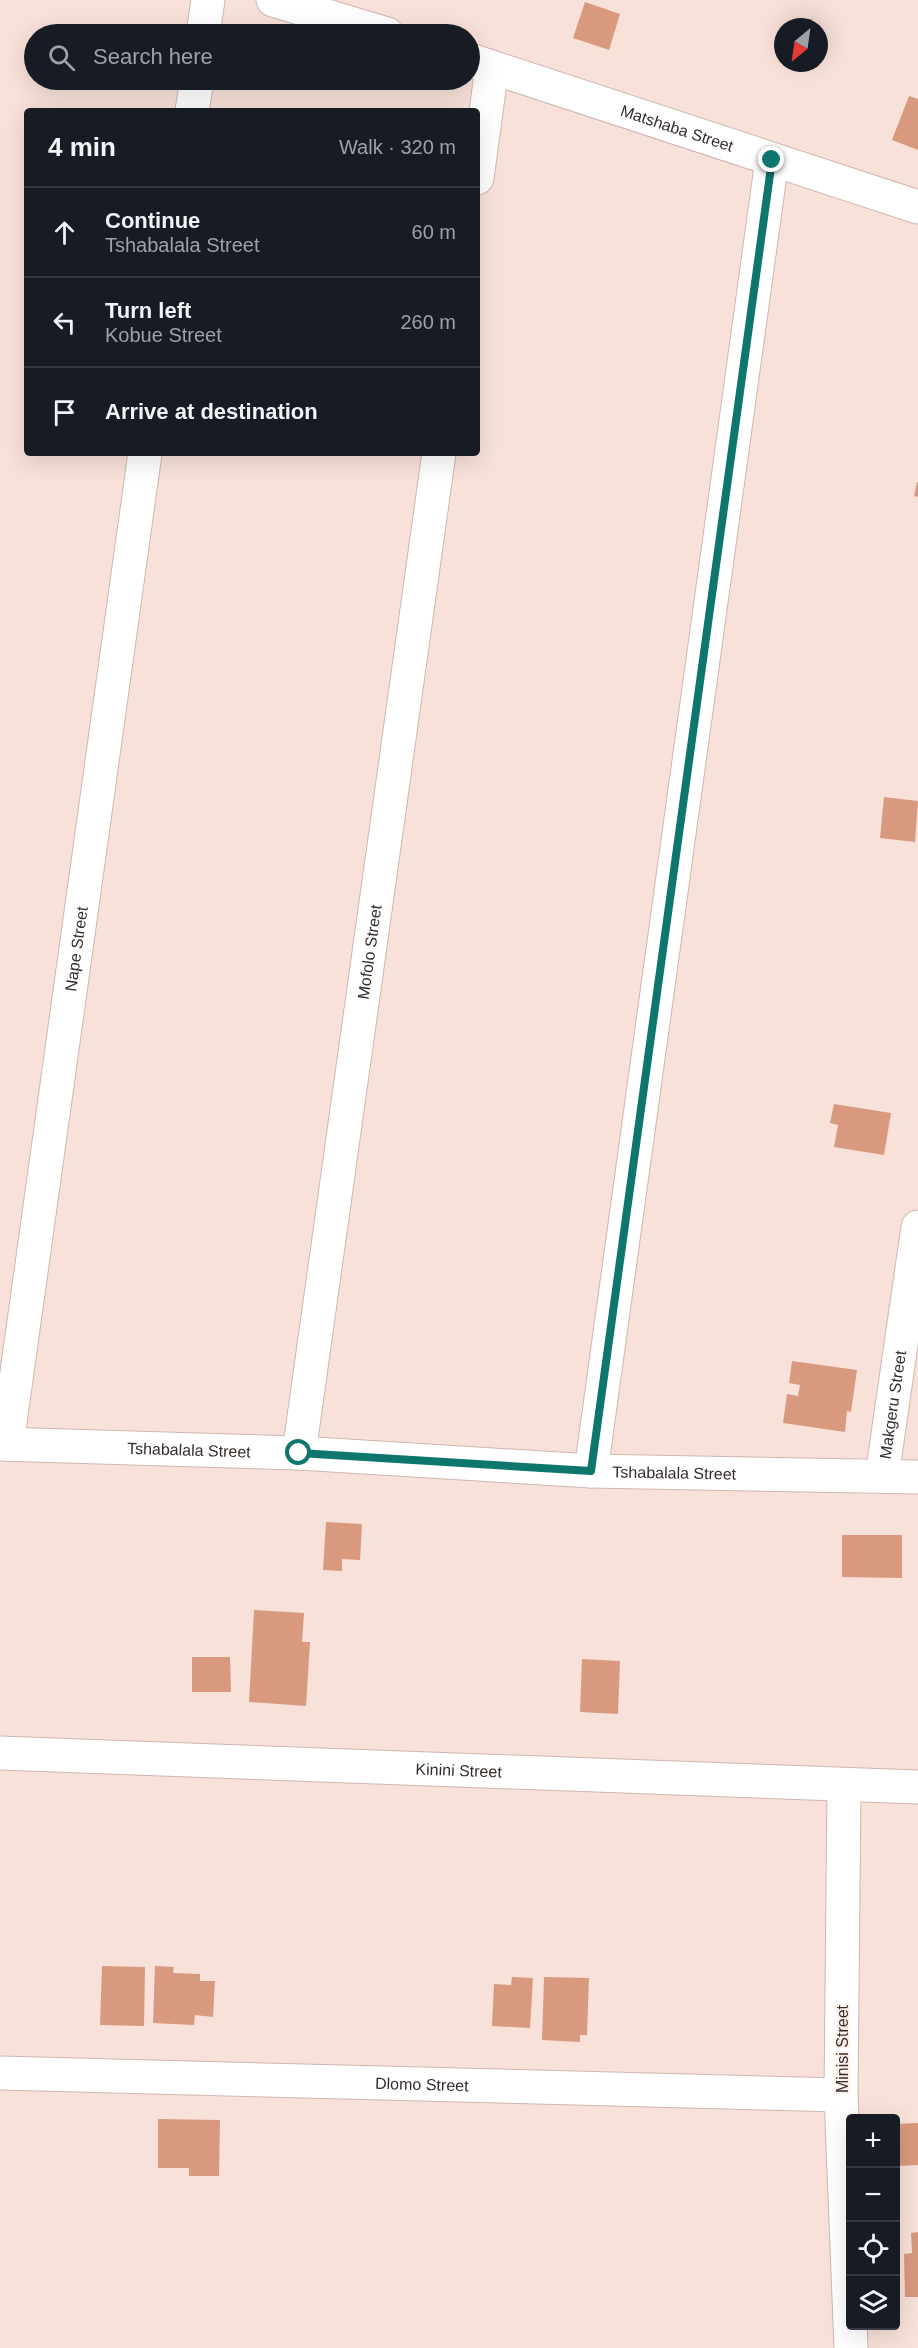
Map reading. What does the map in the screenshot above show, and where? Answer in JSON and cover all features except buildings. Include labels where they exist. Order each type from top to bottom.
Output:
[{"type":"street","points":[[204,24],[208,0]]},
{"type":"street","points":[[273,0],[353,24]]},
{"type":"street","points":[[479,108],[481,63]]},
{"type":"street","name":"Matshaba Street","points":[[481,63],[918,207]]},
{"type":"street","points":[[192,108],[195,90]]},
{"type":"street","points":[[591,1471],[772,160]]},
{"type":"street","name":"Nape Street","points":[[4,1444],[145,456]]},
{"type":"street","name":"Mofolo Street","points":[[299,1453],[439,456]]},
{"type":"street","name":"Makgeru Street","points":[[882,1476],[918,1227]]},
{"type":"street","name":"Tshabalala Street","points":[[4,1444],[299,1453],[591,1471],[918,1478]]},
{"type":"street","name":"Kinini Street","points":[[0,1753],[918,1787]]},
{"type":"street","name":"Minisi Street","points":[[844,1786],[841,2095],[851,2348]]},
{"type":"street","name":"Dlomo Street","points":[[0,2073],[841,2095]]},
{"type":"route","points":[[299,1453],[591,1471],[772,160]]}]
